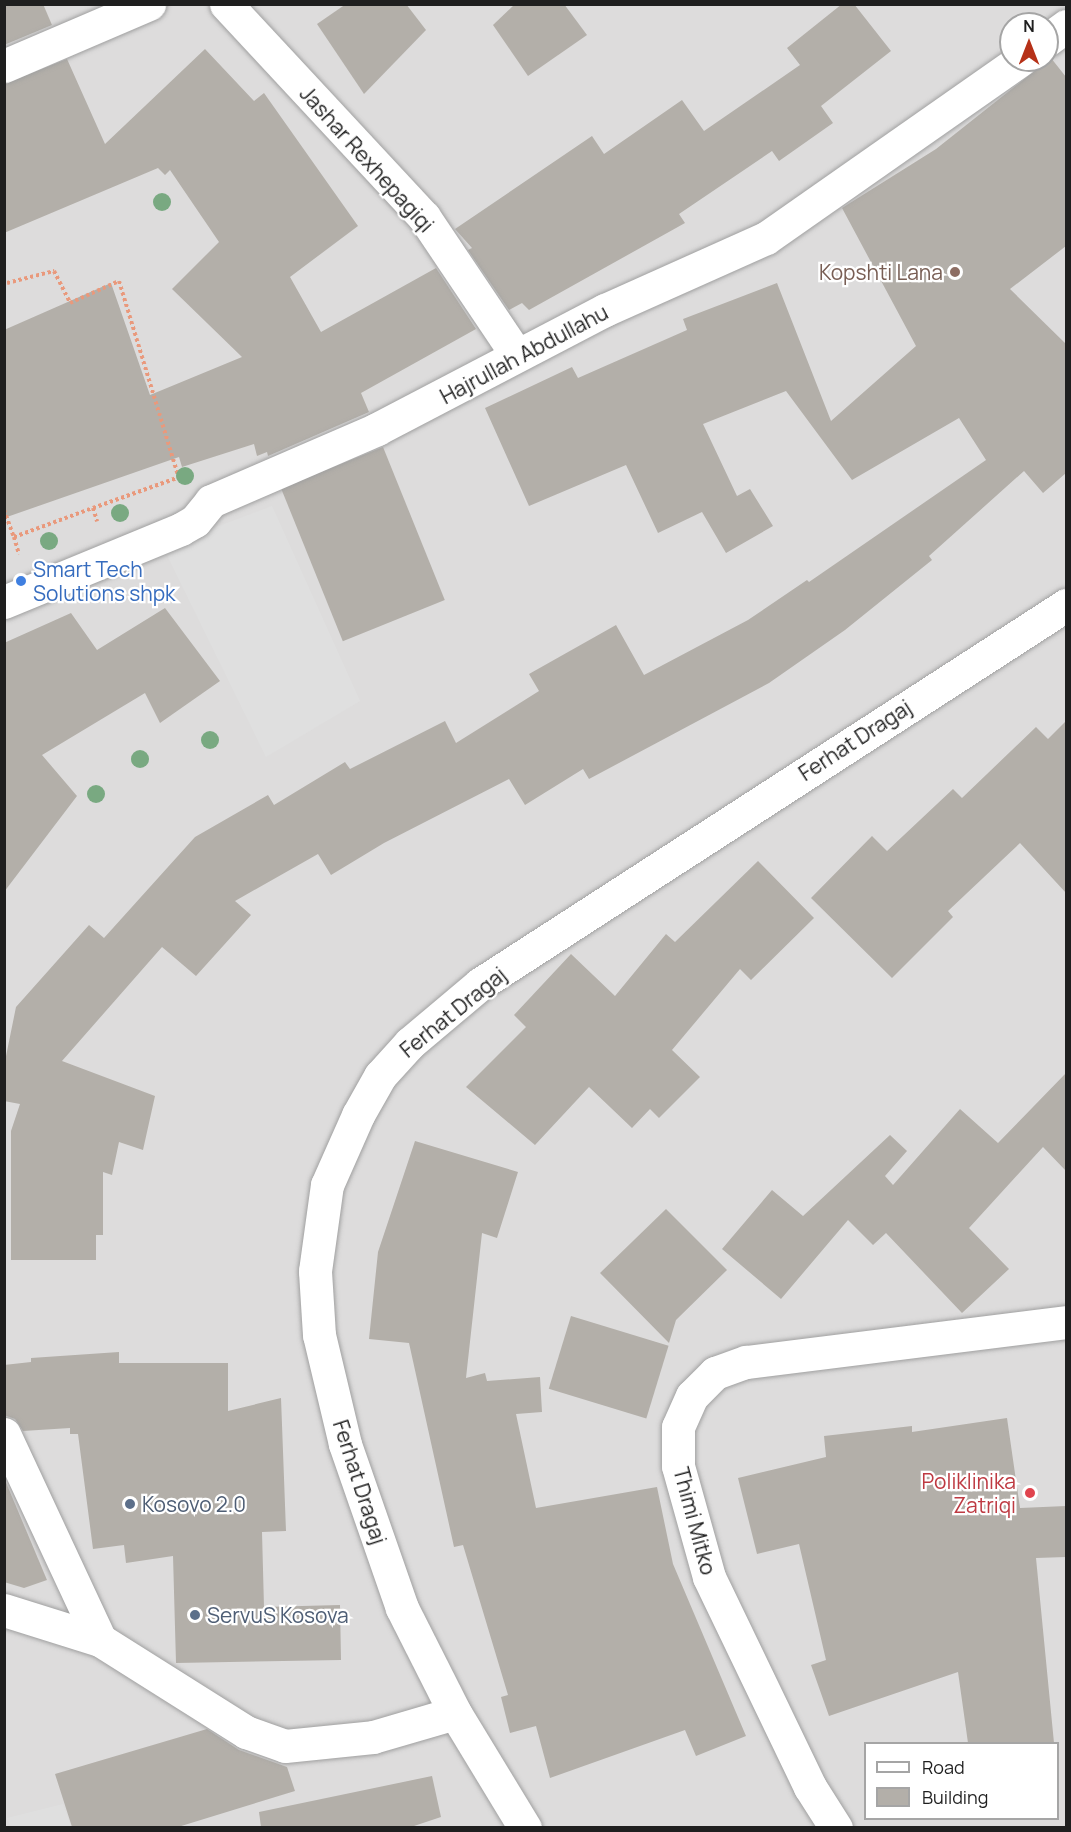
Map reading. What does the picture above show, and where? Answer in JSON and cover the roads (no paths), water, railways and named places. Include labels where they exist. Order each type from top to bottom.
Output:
[{"type":"street","points":[[4,66],[149,4]]},
{"type":"street","name":"Jashar Rexhepagiqi","points":[[226,4],[424,217],[516,354]]},
{"type":"street","name":"Hajrullah Abdullahu","points":[[4,602],[195,521],[211,501],[377,429],[449,394],[516,354],[680,275],[766,238],[1003,72]]},
{"type":"street","name":"Ferhat Dragaj","points":[[525,1827],[455,1713],[402,1608],[345,1444],[319,1335],[315,1271],[327,1185],[358,1115],[380,1076],[410,1043],[480,984],[1066,605]]},
{"type":"street","name":"Thimi Mitko","points":[[836,1827],[810,1787],[709,1577],[678,1466],[678,1427],[692,1396],[715,1373],[746,1362],[1066,1322]]},
{"type":"street","points":[[4,1434],[100,1640]]},
{"type":"street","points":[[4,1610],[100,1640],[246,1732],[285,1746],[373,1737],[455,1713]]},
{"type":"place","name":"Kopshti Lana","points":[[955,272]]},
{"type":"place","name":"Smart Tech Solutions shpk","points":[[21,581]]},
{"type":"place","name":"Poliklinika Zatriqi","points":[[1030,1493]]},
{"type":"place","name":"Kosovo 2.0","points":[[130,1504]]},
{"type":"place","name":"ServuS Kosova","points":[[195,1615]]}]
